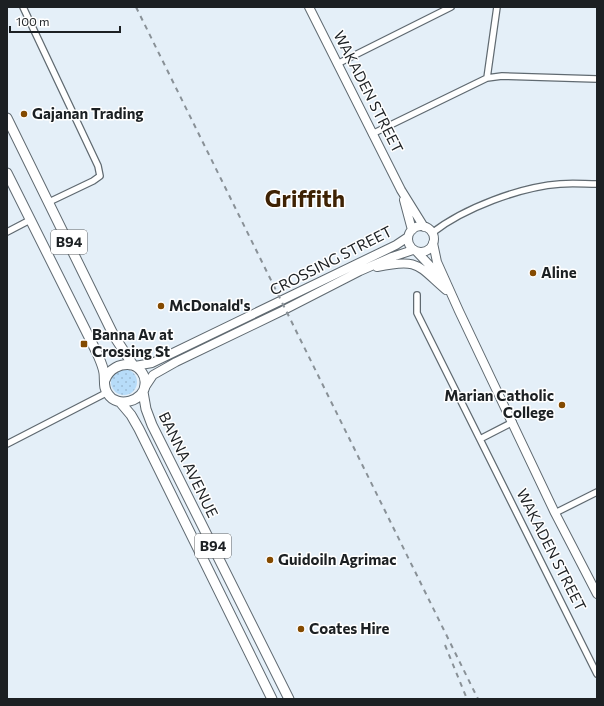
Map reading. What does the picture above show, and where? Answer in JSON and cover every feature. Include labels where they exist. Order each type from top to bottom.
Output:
[{"type":"main road","name":"WAKADEN STREET","points":[[309,7],[401,190],[424,227]]},
{"type":"main road","name":"B94","points":[[7,118],[114,336],[134,366],[144,376],[144,389]]},
{"type":"main road","name":"B94","points":[[7,173],[97,353],[103,367],[106,393],[110,397],[120,402]]},
{"type":"main road","name":"WAKADEN STREET","points":[[401,190],[410,234]]},
{"type":"main road","points":[[418,227],[424,227],[432,233],[433,243],[429,250],[415,251],[409,244],[410,234],[418,227]]},
{"type":"main road","name":"CROSSING STREET","points":[[134,366],[147,365],[159,360],[289,298],[396,245],[410,234]]},
{"type":"main road","name":"WAKADEN STREET","points":[[433,243],[438,262],[459,311],[555,513],[597,594]]},
{"type":"main road","name":"WAKADEN STREET","points":[[415,251],[433,268],[459,311]]},
{"type":"main road","name":"CROSSING STREET","points":[[144,389],[153,375],[163,369],[360,271],[392,257],[415,251]]},
{"type":"main road","name":"CROSSING STREET","points":[[360,271],[402,262],[412,264],[428,273],[446,290]]},
{"type":"main road","points":[[104,380],[115,368],[126,364],[134,366]]},
{"type":"main road","points":[[120,402],[132,400],[144,389]]},
{"type":"main road","name":"BANNA AVENUE","points":[[144,389],[146,409],[152,425],[289,699]]},
{"type":"main road","name":"BANNA AVENUE","points":[[120,402],[131,415],[139,428],[272,699]]},
{"type":"street","points":[[23,7],[98,166],[100,176],[94,181],[49,202]]},
{"type":"street","points":[[337,64],[451,7]]},
{"type":"street","points":[[487,78],[497,7]]},
{"type":"street","points":[[372,134],[487,78],[502,76],[597,79]]},
{"type":"street","points":[[432,233],[453,219],[475,208],[494,200],[534,188],[560,184],[597,184]]},
{"type":"street","points":[[7,232],[30,220]]},
{"type":"street","name":"WAKADEN STREET","points":[[417,295],[418,313],[597,674]]},
{"type":"street","points":[[7,444],[106,393]]},
{"type":"street","points":[[480,439],[513,422]]},
{"type":"street","points":[[555,513],[597,492]]},
{"type":"shaded area","points":[[124,369],[133,373],[137,382],[133,391],[124,395],[115,391],[111,382],[115,373]]},
{"type":"railway","points":[[136,7],[478,699]]},
{"type":"railway","points":[[445,645],[467,699]]},
{"type":"place","name":"Gajanan Trading","points":[[24,114]]},
{"type":"place","name":"Aline","points":[[533,273]]},
{"type":"place","name":"McDonald's","points":[[161,306]]},
{"type":"place","name":"Banna Av at Crossing St","points":[[84,344]]},
{"type":"place","name":"Marian Catholic College","points":[[562,405]]},
{"type":"place","name":"Guidoiln Agrimac","points":[[270,560]]},
{"type":"place","name":"Coates Hire","points":[[301,629]]},
{"type":"district","name":"Griffith","points":[[305,199]]}]
